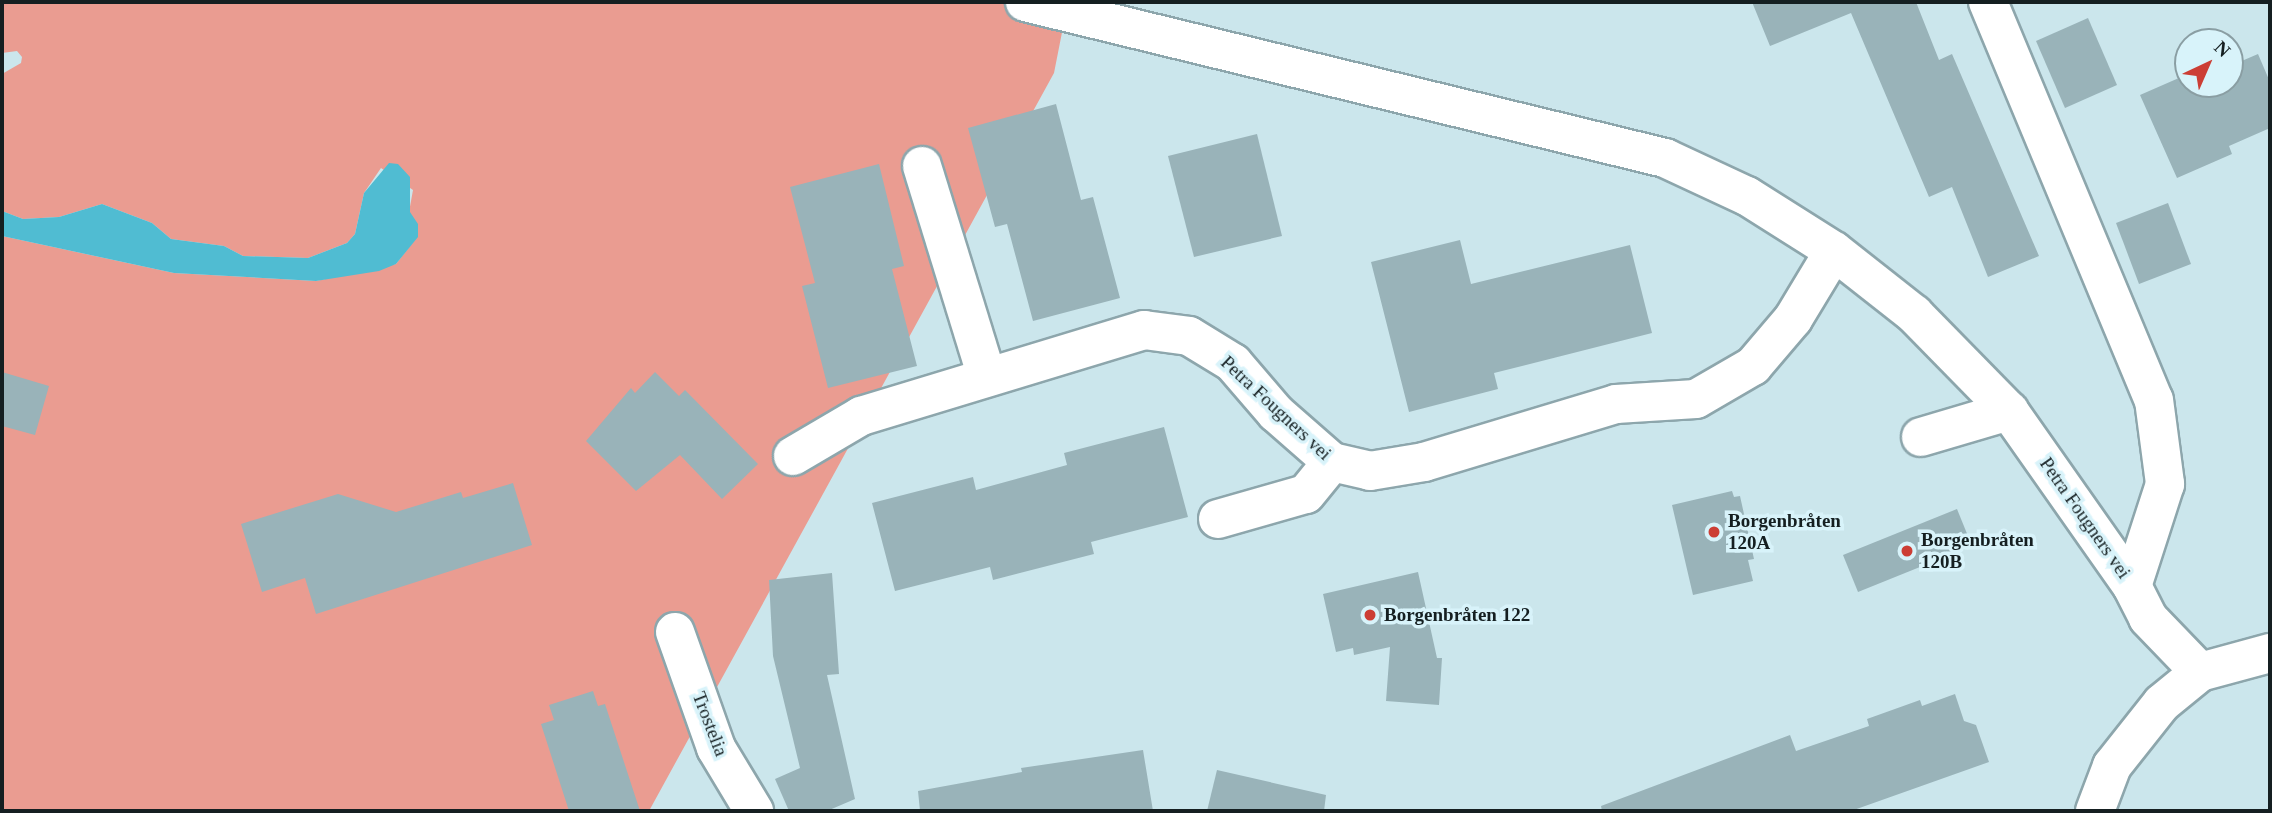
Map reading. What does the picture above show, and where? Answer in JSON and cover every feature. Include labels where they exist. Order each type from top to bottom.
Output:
[{"type":"street","name":"Petra Fougners vei","points":[[1025,2],[1665,158],[1746,196],[1835,251],[1914,314],[2009,411],[2132,586]]},
{"type":"street","name":"Petra Fougners vei","points":[[1988,2],[2154,400],[2165,484],[2132,586]]},
{"type":"street","points":[[922,166],[987,377]]},
{"type":"street","name":"Petra Fougners vei","points":[[793,456],[861,416],[1144,330],[1189,336],[1233,363],[1276,413],[1332,462],[1370,471],[1423,462],[1616,404],[1696,399],[1753,366],[1793,319],[1835,251]]},
{"type":"street","points":[[1921,437],[2009,411]]},
{"type":"street","points":[[1219,519],[1306,494],[1332,462]]},
{"type":"street","points":[[2132,586],[2148,618],[2200,672]]},
{"type":"street","name":"Trostelia","points":[[675,632],[716,748],[754,811]]},
{"type":"street","points":[[2095,811],[2112,766],[2162,704],[2200,672],[2270,653]]},
{"type":"shaded area","points":[[2,2],[1068,2],[1054,73],[649,811],[2,811],[2,236],[174,273],[316,281],[396,264],[417,237],[409,212],[413,190],[381,168],[364,193],[355,234],[347,243],[308,258],[243,256],[224,246],[171,239],[152,223],[102,204],[59,217],[23,219],[2,211],[2,74],[21,63],[22,57],[17,51],[2,53]]},
{"type":"water","points":[[389,163],[398,164],[410,177],[410,212],[418,224],[418,237],[396,264],[379,271],[316,281],[174,273],[2,236],[2,211],[23,219],[59,217],[102,204],[152,223],[171,239],[224,246],[243,256],[308,258],[347,243],[355,234],[364,193]]},
{"type":"building","points":[[1752,2],[1916,2],[1939,60],[1952,54],[2039,256],[1988,277],[1952,187],[1929,197],[1851,13],[1770,46]]},
{"type":"building","points":[[2088,18],[2117,85],[2065,108],[2036,41]]},
{"type":"building","points":[[2258,54],[2270,82],[2270,128],[2229,146],[2232,154],[2177,178],[2140,95],[2174,80],[2174,98],[2244,98],[2244,60]]},
{"type":"building","points":[[1056,104],[1081,200],[1093,197],[1120,298],[1033,321],[1007,224],[995,227],[968,128]]},
{"type":"building","points":[[1257,134],[1282,236],[1194,257],[1168,156]]},
{"type":"building","points":[[879,164],[904,266],[892,269],[917,366],[828,388],[802,286],[815,283],[790,187]]},
{"type":"building","points":[[2168,203],[2191,264],[2139,284],[2116,223]]},
{"type":"building","points":[[1460,240],[1471,284],[1630,245],[1652,333],[1494,373],[1498,389],[1409,412],[1371,262]]},
{"type":"building","points":[[2,372],[49,386],[35,435],[2,426]]},
{"type":"building","points":[[655,372],[679,396],[685,390],[758,464],[722,499],[680,455],[636,491],[586,441],[631,388],[635,393]]},
{"type":"building","points":[[1164,427],[1188,517],[1091,542],[1094,554],[993,580],[990,567],[895,591],[872,503],[973,477],[976,490],[1067,465],[1064,453]]},
{"type":"building","points":[[513,483],[532,545],[316,614],[305,578],[262,592],[241,524],[338,494],[396,512],[461,492],[463,498]]},
{"type":"building","name":"Borgenbråten 120A","points":[[1732,491],[1734,497],[1740,496],[1754,559],[1748,560],[1753,581],[1693,595],[1672,505]]},
{"type":"building","name":"Borgenbråten 120B","points":[[1957,509],[1972,546],[1858,592],[1843,555]]},
{"type":"building","points":[[1418,572],[1437,658],[1442,658],[1439,705],[1386,701],[1390,647],[1354,655],[1353,648],[1336,652],[1323,594]]},
{"type":"building","points":[[832,573],[839,674],[827,675],[855,799],[827,811],[789,811],[775,779],[800,768],[773,656],[769,580]]},
{"type":"building","points":[[593,691],[598,706],[605,704],[640,811],[569,811],[541,724],[554,720],[549,705]]},
{"type":"building","points":[[1955,694],[1964,721],[1976,725],[1989,762],[1851,811],[1602,811],[1601,806],[1790,735],[1796,751],[1869,726],[1867,719],[1920,700],[1922,706]]},
{"type":"building","points":[[1143,750],[1153,811],[920,811],[918,791],[1022,772],[1021,768]]},
{"type":"building","points":[[1217,770],[1326,795],[1324,811],[1207,811]]},
{"type":"place","name":"Borgenbråten 120A","points":[[1714,532]]},
{"type":"place","name":"Borgenbråten 120B","points":[[1907,551]]},
{"type":"place","name":"Borgenbråten 122","points":[[1370,615]]}]
